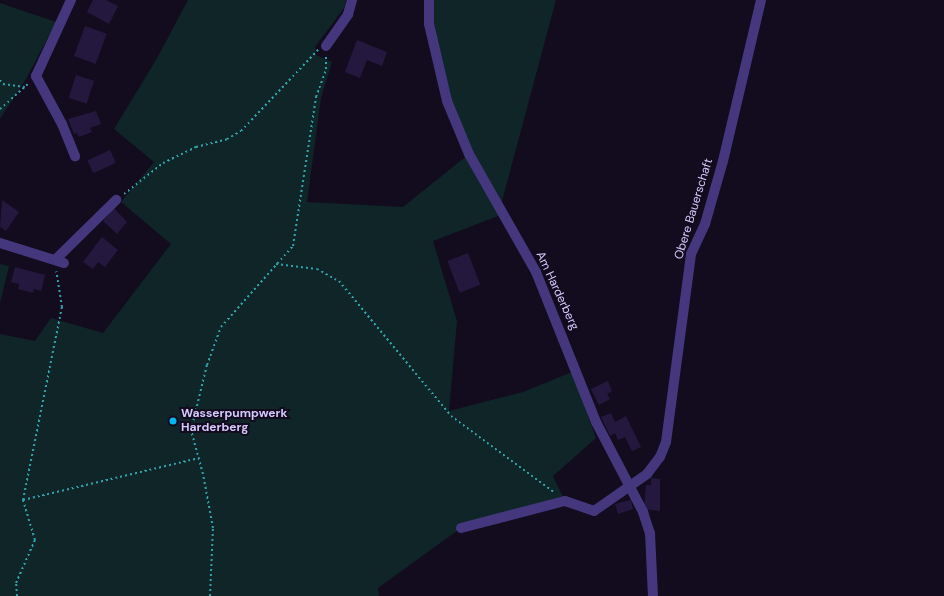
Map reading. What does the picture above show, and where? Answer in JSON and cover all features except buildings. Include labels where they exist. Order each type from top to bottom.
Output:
[{"type":"street","points":[[71,0],[36,76],[62,124],[75,156]]},
{"type":"street","points":[[326,46],[348,14],[352,0]]},
{"type":"street","name":"Am Harderberg","points":[[429,0],[428,24],[447,101],[469,154],[536,272],[596,422],[630,486],[650,532],[653,596]]},
{"type":"street","name":"Obere Bauerschaft","points":[[566,501],[594,511],[647,474],[666,442],[691,254],[705,224],[723,161],[760,0]]},
{"type":"street","points":[[0,243],[60,262],[116,200]]},
{"type":"street","points":[[461,528],[566,501]]},
{"type":"path","points":[[116,200],[163,163],[196,147],[227,138],[241,131],[257,118],[313,52],[326,46],[326,69],[316,97],[293,246],[221,327],[207,365],[191,430],[199,458],[213,528],[210,596]]},
{"type":"path","points":[[0,109],[36,76]]},
{"type":"path","points":[[0,80],[3,84],[25,87]]},
{"type":"path","points":[[17,596],[16,583],[35,540],[23,500],[62,308],[56,286],[60,262]]},
{"type":"path","points":[[276,264],[317,269],[339,281],[451,416],[566,501]]},
{"type":"path","points":[[23,500],[199,458]]},
{"type":"green space","points":[[188,0],[346,0],[344,8],[315,47],[316,55],[332,62],[321,98],[307,202],[403,207],[469,154],[447,101],[429,0],[556,0],[498,216],[433,241],[457,321],[449,411],[523,392],[572,372],[596,438],[553,476],[565,501],[461,528],[378,588],[379,596],[0,596],[0,334],[35,341],[51,318],[103,333],[171,244],[121,202],[154,162],[114,129],[156,60]]},
{"type":"green space","points":[[0,3],[56,22],[26,79],[0,119]]},
{"type":"green space","points":[[0,264],[9,266],[0,303]]},
{"type":"place","name":"Wasserpumpwerk Harderberg","points":[[173,421]]}]
